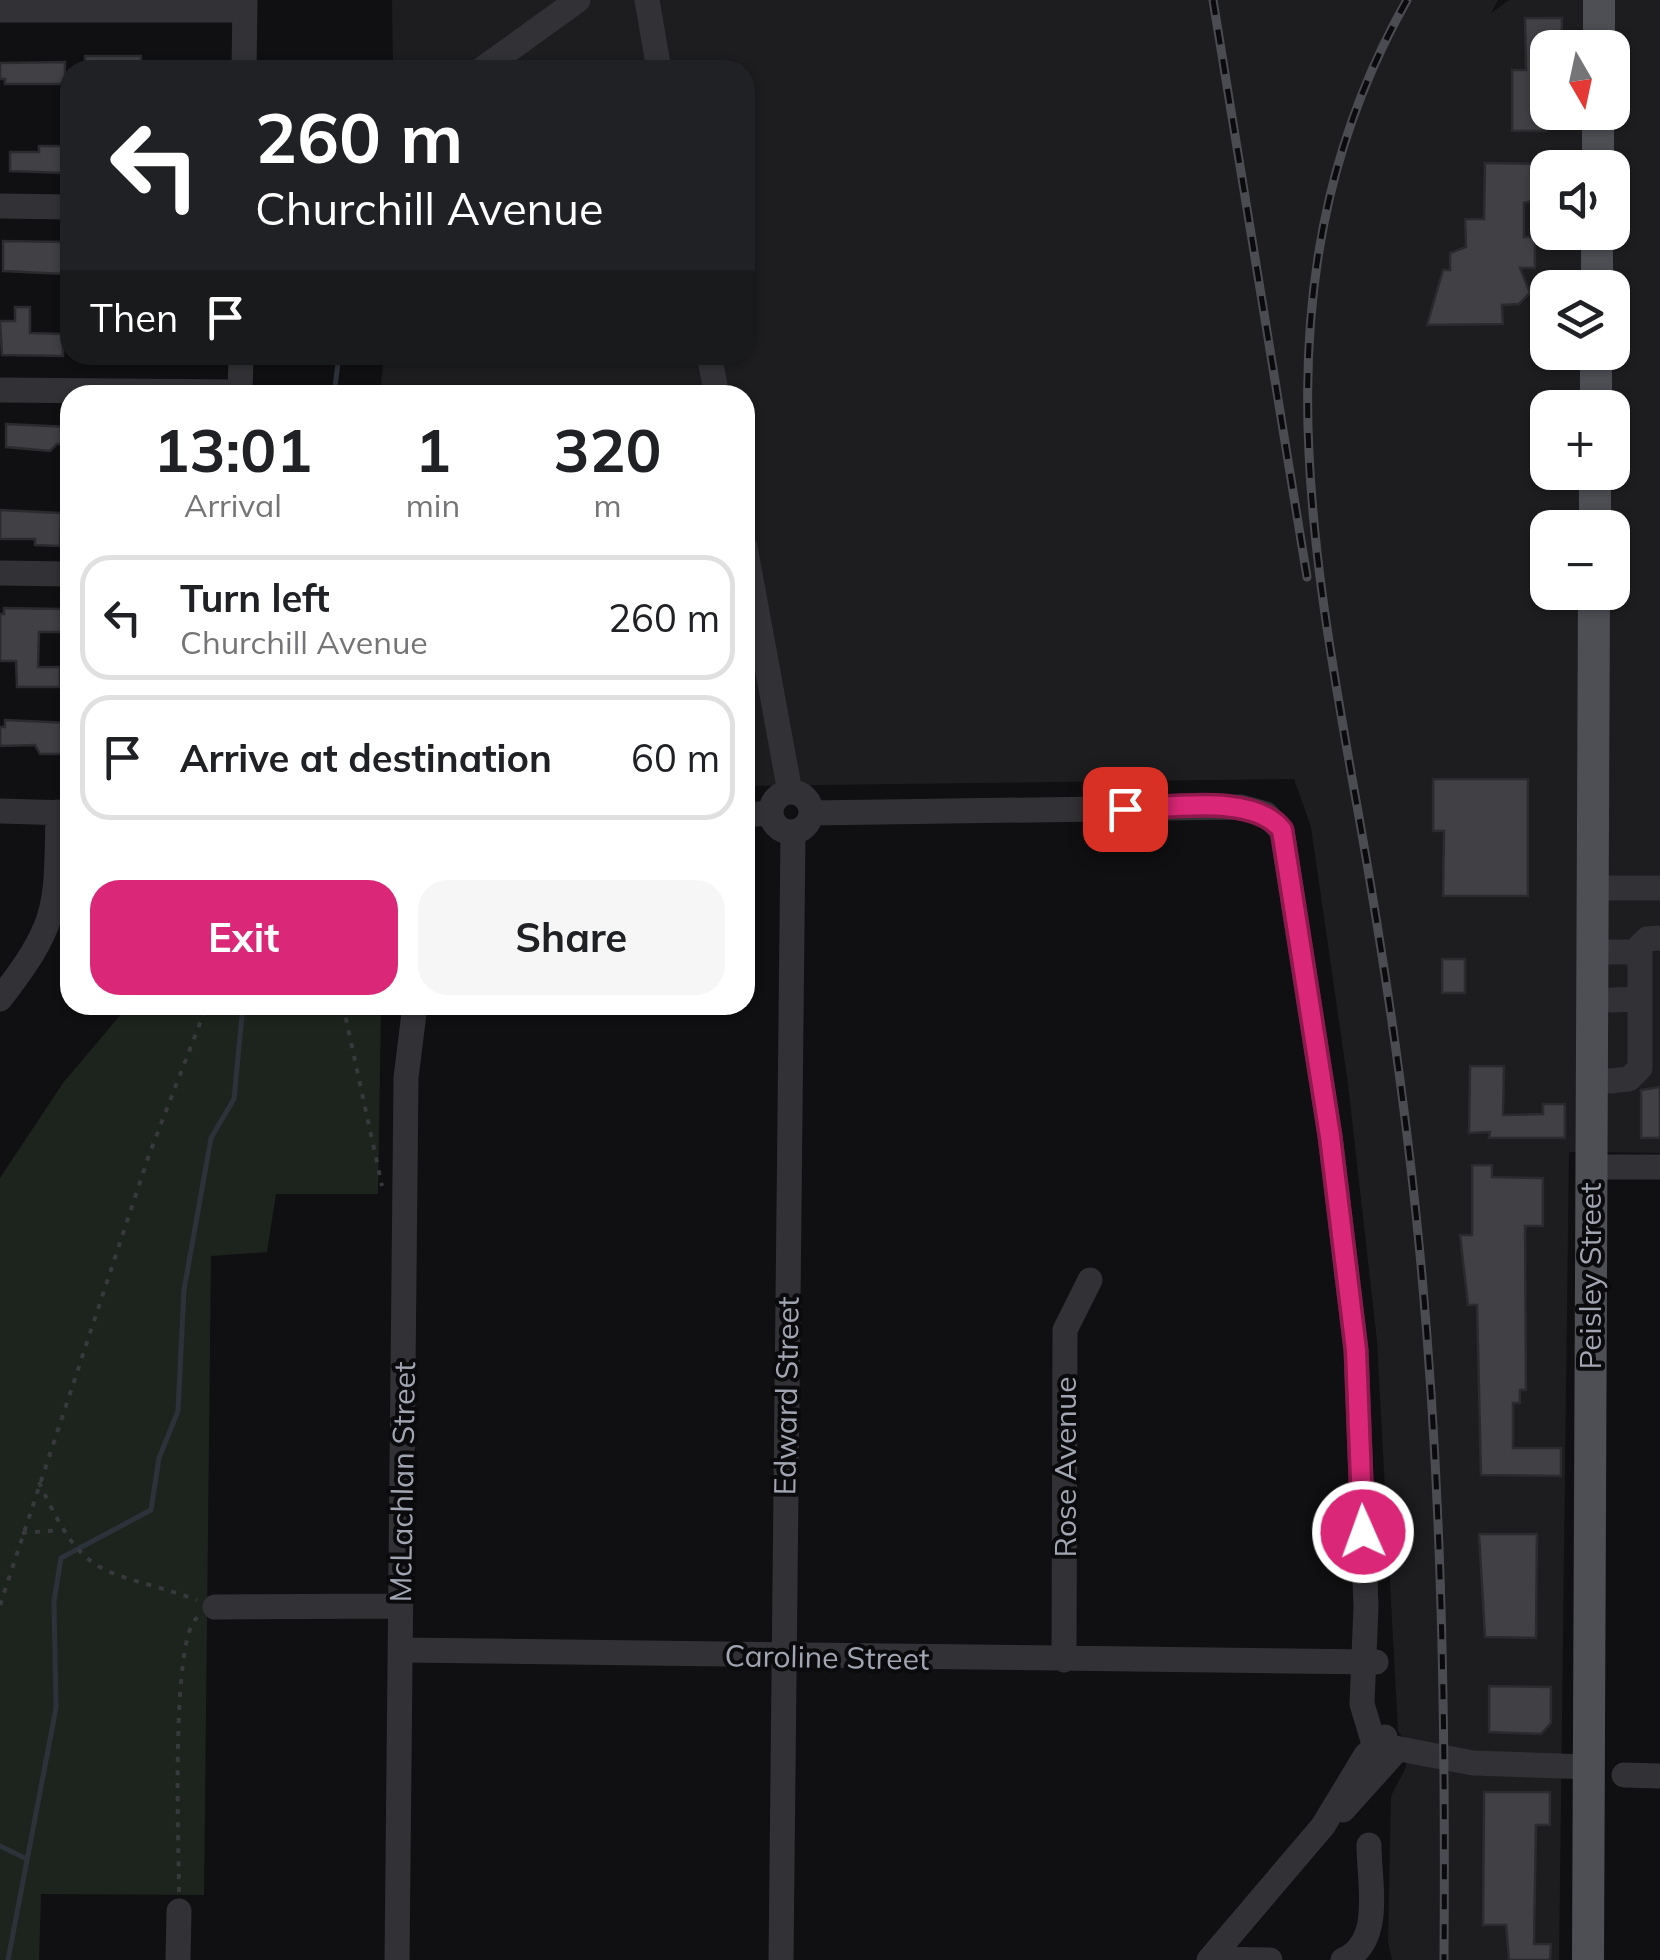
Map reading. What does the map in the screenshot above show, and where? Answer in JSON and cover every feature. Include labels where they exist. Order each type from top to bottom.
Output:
[{"type":"main road","points":[[1598,30],[1599,0]]},
{"type":"main road","name":"Peisley Street","points":[[1588,1960],[1594,610]]},
{"type":"street","points":[[494,60],[578,0]]},
{"type":"street","points":[[646,0],[657,60]]},
{"type":"street","points":[[0,10],[245,5],[244,60]]},
{"type":"street","points":[[0,206],[60,207]]},
{"type":"street","points":[[0,390],[60,391]]},
{"type":"street","points":[[0,573],[60,574]]},
{"type":"street","points":[[755,605],[790,792]]},
{"type":"street","points":[[790,792],[803,796],[811,813],[804,828],[793,832],[758,814],[790,792]]},
{"type":"street","points":[[811,813],[1241,807],[1255,809],[1276,822],[1289,863],[1356,1350],[1368,1662],[1362,1704],[1390,1746],[1473,1764],[1590,1768]]},
{"type":"street","points":[[0,810],[60,813]]},
{"type":"street","name":"Edward Street","points":[[781,1960],[793,832]]},
{"type":"street","points":[[0,999],[38,949],[50,923],[60,850]]},
{"type":"street","points":[[1592,888],[1660,888]]},
{"type":"street","points":[[1610,952],[1650,945],[1640,1000],[1650,1051],[1628,1079],[1610,1080]]},
{"type":"street","points":[[1612,1000],[1640,1000]]},
{"type":"street","name":"McLachlan Street","points":[[397,1960],[404,1187],[406,1078],[414,1015]]},
{"type":"street","points":[[1590,1167],[1660,1168]]},
{"type":"street","name":"Rose Avenue","points":[[1064,1660],[1065,1330],[1090,1280]]},
{"type":"street","points":[[216,1607],[400,1606]]},
{"type":"street","name":"Caroline Street","points":[[401,1650],[1368,1662]]},
{"type":"street","name":"Caroline Street","points":[[1253,1662],[1332,1674],[1362,1704]]},
{"type":"street","points":[[1210,1960],[1324,1826],[1354,1802],[1390,1746],[1368,1662]]},
{"type":"street","points":[[1624,1775],[1660,1776]]},
{"type":"street","points":[[1344,1960],[1360,1953],[1370,1936],[1368,1846]]},
{"type":"street","points":[[178,1960],[179,1911]]},
{"type":"street","points":[[1210,1960],[1270,1960]]},
{"type":"path","points":[[0,1605],[149,1155],[203,1015]]},
{"type":"path","points":[[345,1015],[382,1188],[404,1187]]},
{"type":"path","points":[[39,1481],[61,1530],[85,1558],[108,1575],[216,1607]]},
{"type":"path","points":[[21,1533],[61,1530]]},
{"type":"path","points":[[179,1911],[179,1707],[184,1638],[191,1622],[216,1607]]},
{"type":"shaded area","points":[[392,0],[1498,0],[1491,13],[1509,0],[1660,0],[1660,1153],[1569,1152],[1559,1960],[1392,1960],[1388,1941],[1391,1796],[1406,1767],[1404,1740],[1398,1731],[1377,1341],[1348,1084],[1311,827],[1294,779],[755,786],[755,385],[381,385],[383,365],[755,365],[755,60],[393,60]]},
{"type":"shaded area","points":[[121,1015],[381,1015],[378,1194],[276,1194],[267,1252],[211,1256],[204,1895],[41,1894],[39,1960],[0,1960],[0,1178],[63,1083]]},
{"type":"building","points":[[1525,18],[1562,18],[1562,30],[1530,30],[1530,130],[1546,131],[1512,131],[1512,70],[1526,70]]},
{"type":"building","points":[[85,56],[141,56],[141,60],[85,60]]},
{"type":"building","points":[[60,62],[60,84],[5,84],[5,79],[0,79],[0,63]]},
{"type":"building","points":[[39,146],[60,146],[60,173],[10,171],[10,152],[39,152]]},
{"type":"building","points":[[1485,163],[1530,164],[1530,201],[1524,203],[1524,237],[1530,237],[1530,250],[1535,250],[1535,268],[1520,268],[1530,293],[1519,304],[1502,305],[1503,324],[1427,325],[1443,270],[1450,270],[1450,253],[1466,247],[1465,219],[1484,219]]},
{"type":"building","points":[[3,241],[60,242],[60,274],[3,271]]},
{"type":"building","points":[[15,307],[30,307],[30,333],[60,334],[60,356],[2,355],[0,321],[15,321]]},
{"type":"building","points":[[6,424],[60,427],[60,444],[50,451],[6,447]]},
{"type":"building","points":[[0,510],[60,513],[60,546],[35,545],[35,539],[0,539]]},
{"type":"building","points":[[4,608],[60,609],[60,632],[39,632],[38,667],[60,667],[60,687],[17,687],[16,661],[0,661],[0,614],[4,614]]},
{"type":"building","points":[[5,720],[60,723],[60,754],[40,754],[35,745],[0,746],[0,727],[5,727]]},
{"type":"building","points":[[1433,779],[1528,779],[1528,896],[1443,896],[1444,831],[1433,831]]},
{"type":"building","points":[[1442,959],[1465,959],[1465,993],[1442,993]]},
{"type":"building","points":[[1470,1066],[1504,1066],[1503,1115],[1543,1114],[1543,1104],[1565,1104],[1565,1138],[1489,1138],[1490,1132],[1469,1133]]},
{"type":"building","points":[[1660,1087],[1660,1138],[1641,1138],[1641,1090]]},
{"type":"building","points":[[1472,1165],[1492,1165],[1492,1177],[1543,1178],[1543,1226],[1525,1226],[1526,1390],[1520,1390],[1520,1403],[1513,1403],[1513,1448],[1561,1448],[1561,1476],[1481,1475],[1477,1305],[1468,1305],[1460,1235],[1472,1235]]},
{"type":"building","points":[[1479,1534],[1537,1534],[1536,1638],[1485,1637]]},
{"type":"building","points":[[1489,1686],[1551,1687],[1551,1723],[1541,1734],[1489,1732]]},
{"type":"building","points":[[1484,1792],[1550,1792],[1550,1825],[1536,1825],[1534,1944],[1551,1944],[1550,1960],[1509,1960],[1506,1925],[1483,1925]]},
{"type":"waterway","points":[[335,385],[338,365]]},
{"type":"waterway","points":[[8,1960],[56,1708],[54,1601],[61,1558],[151,1510],[159,1458],[178,1411],[184,1290],[211,1138],[234,1099],[242,1015]]},
{"type":"waterway","points":[[0,1846],[27,1859]]},
{"type":"railway","points":[[1213,0],[1307,577]]},
{"type":"railway","points":[[1407,0],[1360,100],[1329,200],[1312,300],[1308,401],[1312,503],[1324,607],[1386,980],[1403,1102],[1428,1347],[1439,1551],[1444,1960]]},
{"type":"route","points":[[1125,809],[1241,807],[1266,814],[1282,830],[1330,1136],[1356,1350],[1363,1532]]}]
